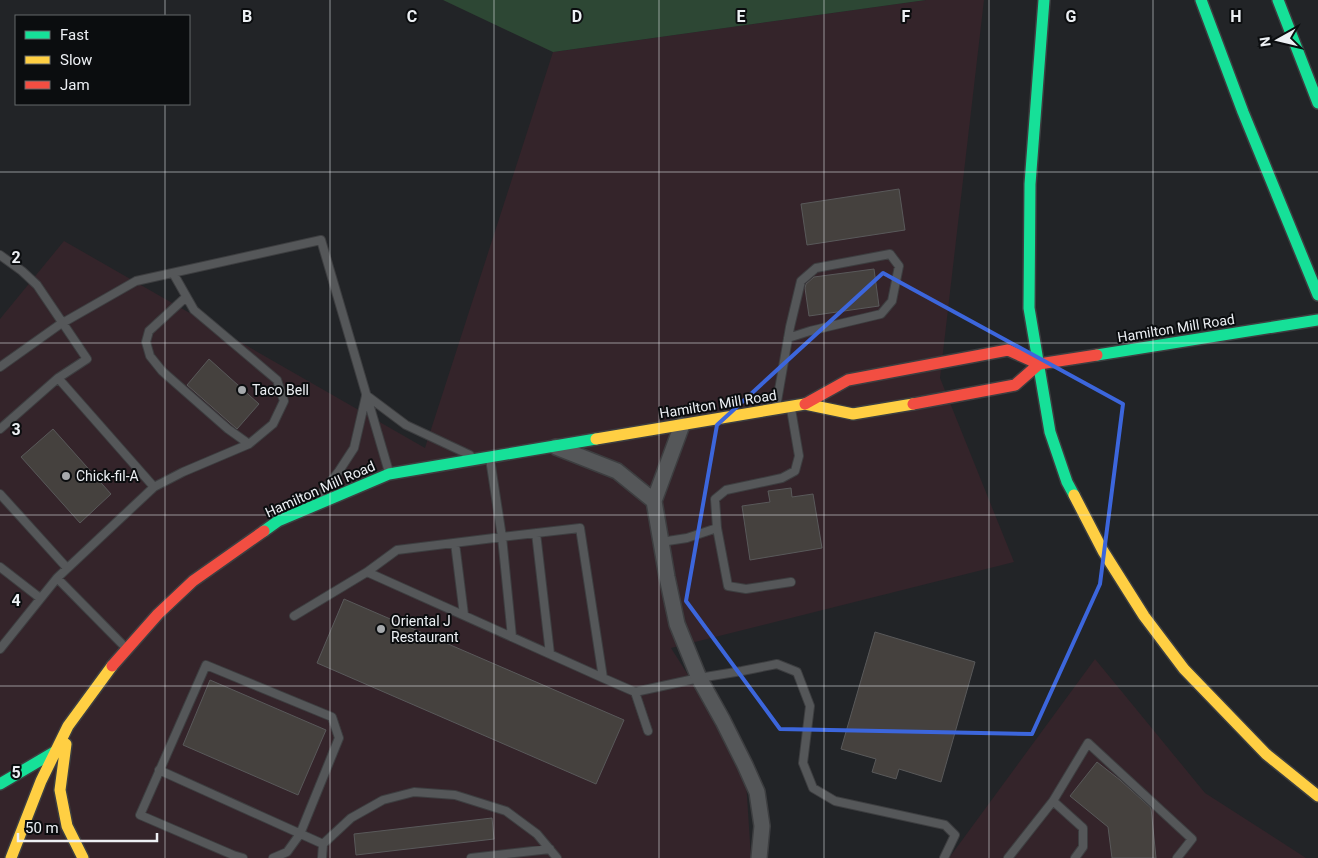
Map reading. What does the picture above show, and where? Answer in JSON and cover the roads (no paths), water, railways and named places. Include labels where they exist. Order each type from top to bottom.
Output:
[{"type":"main road","points":[[1044,0],[1030,184],[1029,308],[1050,432],[1067,482],[1103,551],[1144,616],[1184,669],[1266,754],[1318,796]]},
{"type":"main road","points":[[1201,0],[1257,148],[1318,296]]},
{"type":"main road","points":[[1278,0],[1318,103]]},
{"type":"main road","name":"Hamilton Mill Road","points":[[806,404],[853,414],[1015,385],[1039,364],[1318,320]]},
{"type":"main road","name":"Hamilton Mill Road","points":[[11,858],[41,781],[68,726],[108,670],[158,614],[193,581],[278,522],[389,474],[806,404],[848,380],[1008,350],[1039,364]]},
{"type":"main road","points":[[68,726],[60,790],[66,826],[82,858]]},
{"type":"main road","points":[[0,784],[56,751]]},
{"type":"street","points":[[682,425],[654,501],[667,577],[677,624],[699,678],[723,721],[757,792],[762,826],[759,858]]},
{"type":"street","points":[[556,447],[617,471],[654,501]]},
{"type":"lane","points":[[0,367],[62,323],[136,281],[321,240],[389,474]]},
{"type":"lane","points":[[776,409],[788,338],[801,281],[816,268],[890,254],[899,266],[892,301],[881,314],[788,338]]},
{"type":"lane","points":[[0,255],[37,285],[87,359],[58,378],[0,429]]},
{"type":"lane","points":[[0,649],[57,578],[154,487],[183,472],[249,444],[273,424],[284,401],[277,380],[194,310],[172,273]]},
{"type":"lane","points":[[186,297],[148,331],[146,342],[150,356],[162,371],[228,429],[249,444]]},
{"type":"lane","points":[[58,378],[154,487]]},
{"type":"lane","points":[[366,394],[406,424],[484,458],[502,538],[512,637]]},
{"type":"lane","points":[[310,507],[339,471],[354,448],[366,394]]},
{"type":"lane","points":[[791,407],[800,456],[795,471],[782,478],[726,490],[715,499],[717,528],[728,586],[746,589],[791,582]]},
{"type":"lane","points":[[0,494],[67,568]]},
{"type":"lane","points":[[294,616],[367,572],[397,550],[580,528],[603,678]]},
{"type":"lane","points":[[661,542],[687,538],[717,528]]},
{"type":"lane","points":[[536,533],[550,654]]},
{"type":"lane","points":[[455,543],[464,615]]},
{"type":"lane","points":[[0,567],[40,598]]},
{"type":"lane","points":[[367,572],[636,692],[777,664],[797,672],[810,706],[804,763],[813,788],[835,800],[945,825],[955,835],[944,858]]},
{"type":"lane","points":[[57,578],[127,649]]},
{"type":"lane","points":[[243,858],[140,815],[206,665],[332,717],[339,738],[300,834],[287,852],[273,858]]},
{"type":"lane","points":[[636,692],[648,731]]},
{"type":"lane","points":[[1008,858],[1053,801],[1088,743],[1192,839],[1177,858]]},
{"type":"lane","points":[[159,770],[323,844]]},
{"type":"lane","points":[[322,858],[323,844],[351,818],[383,800],[414,792],[455,795],[506,811],[537,834],[557,858]]},
{"type":"lane","points":[[1053,801],[1083,828],[1083,847],[1075,858]]},
{"type":"lane","points":[[471,858],[550,849]]},
{"type":"place","name":"Taco Bell","points":[[242,390]]},
{"type":"place","name":"Chick-fil-A","points":[[66,476]]},
{"type":"place","name":"Oriental J Restaurant","points":[[381,629]]}]
